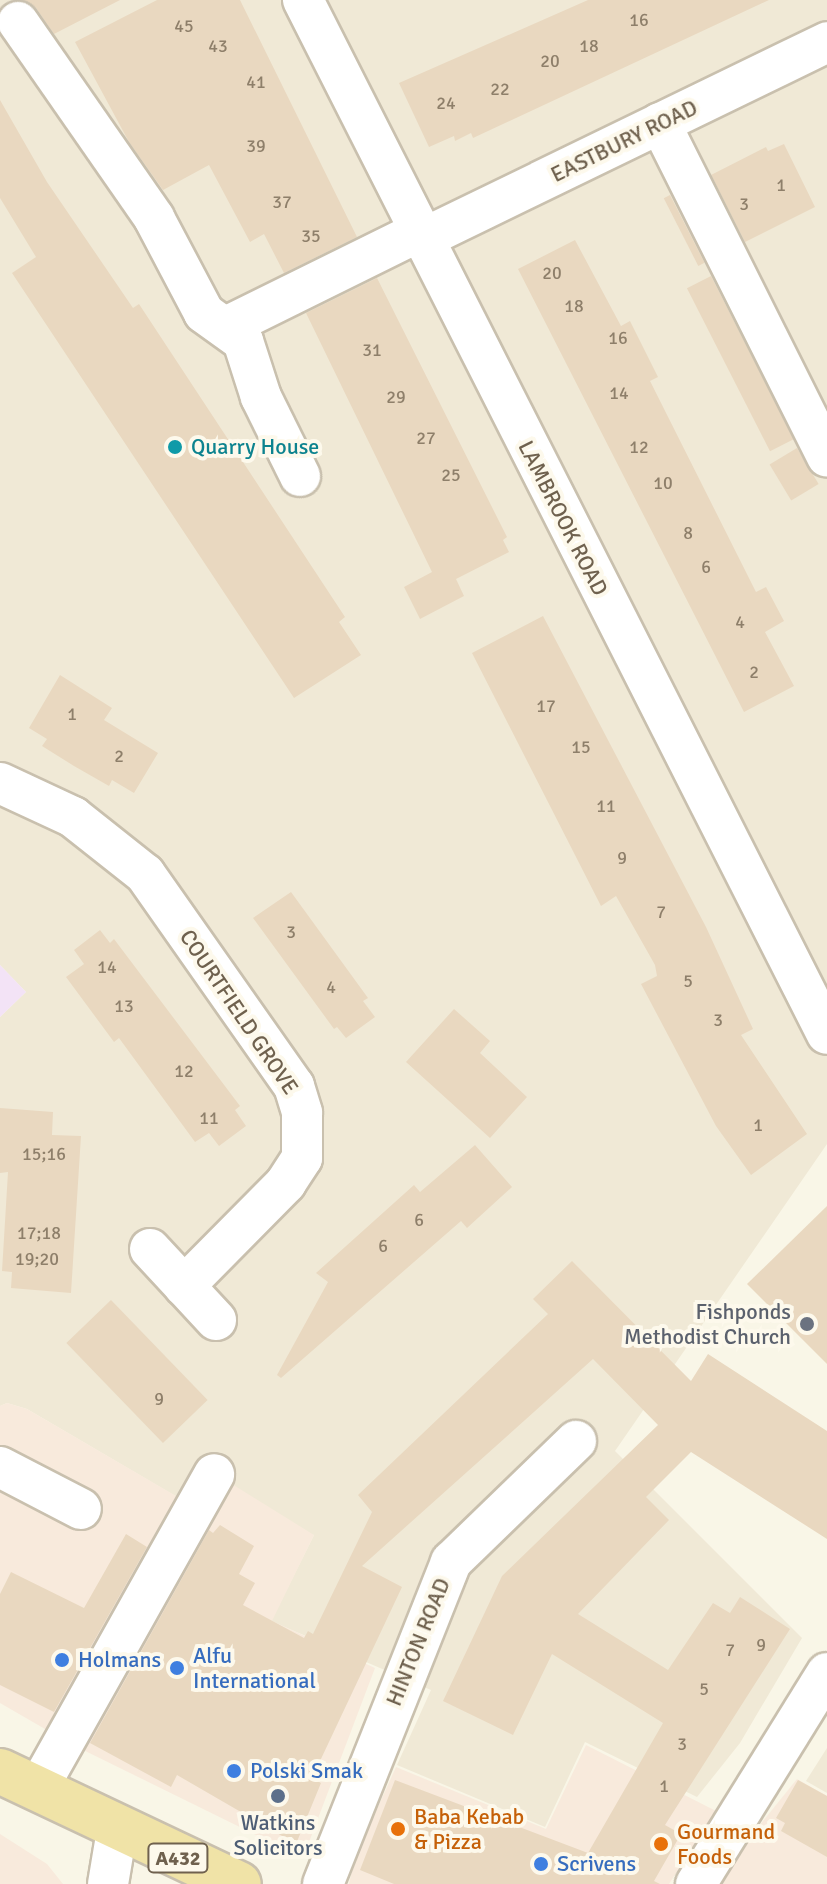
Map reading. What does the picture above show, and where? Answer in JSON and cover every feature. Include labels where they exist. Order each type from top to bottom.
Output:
[{"type":"main road","name":"A432","points":[[18,1780],[117,1830],[239,1884]]},
{"type":"street","name":"LAMBROOK ROAD","points":[[311,3],[418,236],[827,1034]]},
{"type":"street","points":[[18,22],[154,218],[204,313],[243,341],[261,397],[300,476]]},
{"type":"street","name":"EASTBURY ROAD","points":[[226,327],[827,42]]},
{"type":"street","points":[[660,123],[827,457]]},
{"type":"street","name":"COURTFIELD GROVE","points":[[0,783],[73,817],[145,874],[294,1086],[303,1124],[302,1158],[286,1183],[184,1286]]},
{"type":"street","points":[[150,1249],[216,1320]]},
{"type":"street","name":"HINTON ROAD","points":[[323,1884],[451,1562],[576,1441]]},
{"type":"street","points":[[0,1467],[81,1509]]},
{"type":"street","points":[[18,1780],[214,1474]]},
{"type":"street","points":[[696,1884],[827,1673]]},
{"type":"street","points":[[108,1884],[117,1830]]},
{"type":"shaded area","points":[[0,0],[827,0],[827,1144],[615,1451],[802,1638],[740,1743],[697,1797],[585,1742],[545,1827],[397,1765],[431,1690],[271,1621],[314,1535],[201,1511],[27,1409],[7,1403],[0,1406],[0,1017],[26,992],[0,965]]},
{"type":"shaded area","points":[[0,965],[26,992],[0,1017]]},
{"type":"shaded area","points":[[7,1403],[27,1409],[200,1510],[224,1479],[314,1535],[272,1621],[375,1668],[303,1858],[71,1744],[0,1703],[0,1406]]},
{"type":"shaded area","points":[[586,1745],[716,1811],[669,1884],[349,1884],[354,1860],[396,1767],[546,1829]]},
{"type":"shaded area","points":[[827,1748],[827,1793],[806,1781]]},
{"type":"shaded area","points":[[797,1779],[827,1796],[827,1884],[712,1884]]},
{"type":"shaded area","points":[[0,1834],[47,1864],[63,1884],[0,1884]]},
{"type":"building","points":[[22,0],[120,0],[54,34],[36,8]]},
{"type":"building","points":[[157,0],[240,0],[357,237],[284,273],[264,234],[250,242],[209,165],[163,190],[129,142],[75,42]]},
{"type":"building","points":[[588,0],[769,0],[473,138],[471,133],[455,141],[454,136],[429,147],[399,83]]},
{"type":"building","name":"Quarry House","points":[[0,100],[47,182],[133,308],[139,304],[345,617],[339,622],[361,655],[294,698],[12,273],[36,257],[0,198]]},
{"type":"building","points":[[784,144],[815,207],[745,242],[711,175],[766,147],[768,151]]},
{"type":"building","points":[[670,195],[705,263],[698,266],[664,198]]},
{"type":"building","points":[[575,240],[621,326],[630,321],[658,377],[650,381],[756,592],[766,587],[784,621],[765,632],[794,686],[744,712],[518,269]]},
{"type":"building","points":[[711,276],[794,439],[770,451],[687,288]]},
{"type":"building","points":[[377,278],[507,537],[503,540],[509,552],[456,579],[464,596],[420,619],[404,587],[432,572],[306,313]]},
{"type":"building","points":[[797,448],[819,484],[791,500],[770,464]]},
{"type":"building","points":[[543,616],[706,927],[753,1029],[741,1035],[807,1134],[751,1175],[716,1126],[641,984],[657,976],[655,965],[616,896],[601,906],[472,653]]},
{"type":"building","points":[[60,675],[112,708],[104,720],[158,753],[134,793],[112,780],[109,786],[74,766],[42,746],[47,739],[29,728]]},
{"type":"building","points":[[291,892],[368,998],[363,1001],[375,1017],[346,1038],[337,1027],[334,1029],[253,918]]},
{"type":"building","points":[[100,930],[110,943],[114,939],[240,1106],[235,1110],[246,1126],[219,1146],[209,1133],[195,1142],[119,1038],[114,1042],[66,977],[84,964],[74,950]]},
{"type":"building","points":[[454,1009],[490,1041],[480,1053],[527,1097],[490,1138],[406,1062]]},
{"type":"building","points":[[0,1108],[53,1112],[52,1135],[81,1136],[71,1293],[11,1288],[12,1272],[2,1271],[8,1172],[0,1173]]},
{"type":"building","points":[[475,1145],[512,1187],[467,1228],[461,1221],[281,1378],[277,1375],[328,1282],[316,1273],[414,1185],[420,1192]]},
{"type":"building","name":"Fishponds Methodist Church","points":[[827,1206],[827,1364],[747,1284]]},
{"type":"building","points":[[572,1261],[691,1381],[708,1354],[827,1431],[827,1539],[691,1452],[646,1497],[669,1520],[578,1614],[668,1670],[713,1603],[730,1613],[740,1597],[790,1629],[665,1825],[681,1834],[654,1881],[660,1884],[394,1884],[360,1870],[395,1780],[588,1853],[663,1723],[552,1654],[513,1735],[443,1701],[502,1576],[658,1425],[593,1359],[362,1566],[402,1587],[312,1778],[321,1783],[296,1844],[177,1775],[171,1787],[90,1743],[209,1530],[213,1533],[220,1525],[254,1546],[239,1574],[255,1583],[243,1605],[304,1638],[308,1631],[313,1634],[372,1512],[358,1495],[548,1314],[533,1299]]},
{"type":"building","points":[[111,1300],[208,1400],[163,1443],[66,1343]]},
{"type":"building","points":[[126,1534],[147,1547],[54,1712],[0,1685],[0,1594],[11,1572],[84,1608]]},
{"type":"building","points":[[798,1780],[827,1796],[827,1857],[781,1831],[785,1823],[776,1818]]},
{"type":"place","name":"Quarry House","points":[[175,447]]},
{"type":"place","name":"Fishponds Methodist Church","points":[[807,1324]]},
{"type":"place","name":"Holmans","points":[[62,1660]]},
{"type":"place","name":"Alfu International","points":[[177,1668]]},
{"type":"place","name":"Polski Smak","points":[[234,1771]]},
{"type":"place","name":"Watkins Solicitors","points":[[278,1796]]},
{"type":"place","name":"Baba Kebab & Pizza","points":[[398,1829]]},
{"type":"place","name":"Gourmand Foods","points":[[661,1844]]},
{"type":"place","name":"Scrivens","points":[[541,1864]]}]
